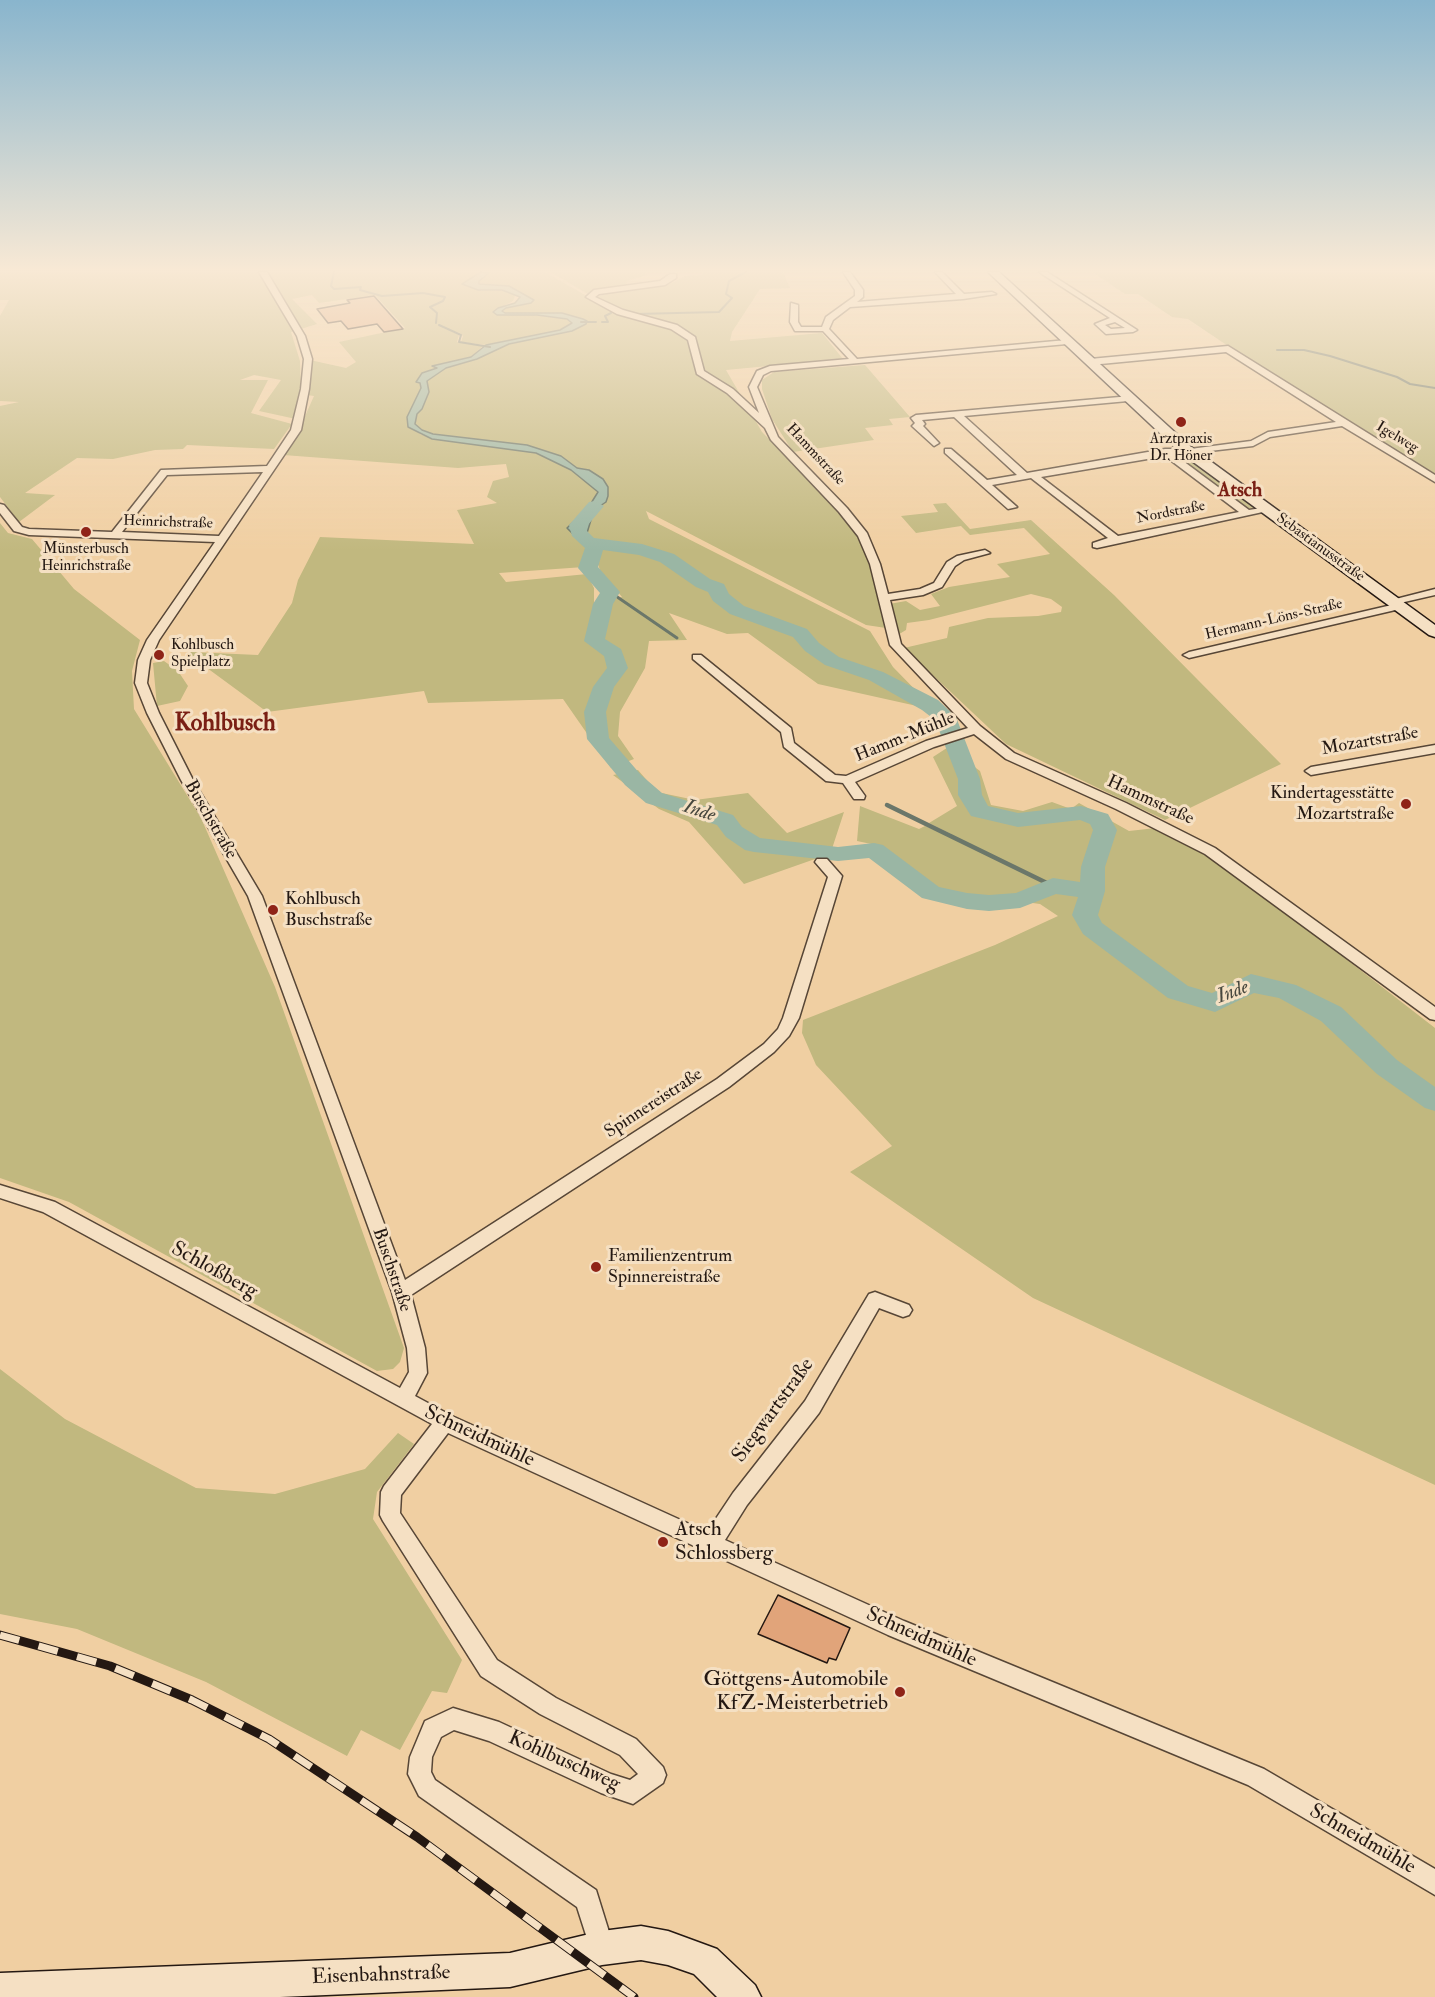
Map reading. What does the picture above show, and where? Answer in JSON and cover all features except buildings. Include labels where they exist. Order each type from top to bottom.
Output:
[{"type":"main road","name":"Sebastianusstraße","points":[[1093,365],[1187,451],[1435,632]]},
{"type":"main road","name":"Eisenbahnstraße","points":[[0,1991],[487,1972],[545,1963],[602,1948],[641,1943],[668,1948],[705,1961],[743,1997]]},
{"type":"street","name":"Buschstraße","points":[[307,365],[296,430],[153,640],[144,660],[141,683],[153,713],[187,780],[255,896],[400,1292],[416,1348],[418,1373],[403,1400]]},
{"type":"street","name":"Hammstraße","points":[[698,365],[700,372],[730,391],[769,426],[774,438],[843,510],[863,535],[875,564],[896,645],[970,731],[1010,756],[1121,806],[1210,851],[1435,1016]]},
{"type":"street","points":[[769,426],[753,387],[760,373],[770,369],[810,365]]},
{"type":"street","name":"Igelweg","points":[[1253,365],[1435,479]]},
{"type":"street","points":[[730,391],[753,387]]},
{"type":"street","points":[[934,443],[916,426],[920,424],[916,418],[1128,398]]},
{"type":"street","name":"Nordstraße","points":[[956,414],[1027,474],[1116,540]]},
{"type":"street","points":[[985,483],[1165,452],[1253,443],[1268,435],[1344,423]]},
{"type":"street","points":[[948,451],[1012,507]]},
{"type":"street","points":[[1165,452],[1247,514]]},
{"type":"street","name":"Heinrichstraße","points":[[114,536],[164,472],[269,469]]},
{"type":"street","name":"Heinrichstraße","points":[[0,507],[18,529],[29,532],[221,539]]},
{"type":"street","name":"Nordstraße","points":[[1097,545],[1267,510]]},
{"type":"street","points":[[882,598],[923,592],[938,585],[951,564],[961,558],[985,553]]},
{"type":"street","name":"Hermann-Löns-Straße","points":[[1190,655],[1396,604],[1435,592]]},
{"type":"street","name":"Hamm-Mühle","points":[[698,657],[787,731],[788,744],[831,778],[847,780],[944,739],[970,731]]},
{"type":"street","name":"Mozartstraße","points":[[1311,771],[1435,749]]},
{"type":"street","name":"Hamm-Mühle","points":[[847,780],[859,796]]},
{"type":"street","name":"Spinnereistraße","points":[[400,1292],[723,1083],[769,1048],[784,1032],[791,1018],[839,869],[822,862]]},
{"type":"street","name":"Schloßberg","points":[[0,1191],[49,1207],[403,1400]]},
{"type":"street","name":"Siegwartstraße","points":[[711,1544],[740,1498],[812,1407],[875,1299],[903,1311]]},
{"type":"street","name":"Schneidmühle","points":[[403,1400],[445,1422],[711,1544],[962,1656],[1256,1778],[1435,1883]]},
{"type":"street","name":"Kohlbuschweg","points":[[445,1422],[391,1491],[390,1515],[489,1668],[548,1706],[628,1748],[655,1775],[633,1792],[609,1785],[490,1730],[453,1719],[433,1729],[421,1757],[419,1774],[427,1788],[587,1899],[602,1948]]},
{"type":"shaded area","points":[[0,365],[300,365],[301,391],[296,419],[259,411],[281,380],[254,375],[240,380],[268,380],[251,413],[292,424],[274,449],[187,445],[183,449],[155,450],[113,459],[77,458],[25,493],[55,495],[19,522],[0,497],[0,406],[19,402],[0,401]]},
{"type":"shaded area","points":[[310,365],[333,365],[346,368],[351,365],[436,365],[433,366],[438,368],[421,374],[419,377],[421,388],[407,417],[420,434],[433,439],[536,453],[571,470],[593,486],[598,494],[567,528],[589,549],[583,559],[584,567],[499,573],[506,582],[587,574],[594,588],[594,604],[622,597],[600,570],[587,533],[594,510],[606,502],[608,487],[585,469],[577,468],[527,445],[433,434],[422,430],[415,424],[417,414],[422,409],[429,392],[427,381],[446,368],[456,365],[777,365],[726,370],[762,432],[829,499],[854,530],[863,545],[886,628],[866,625],[646,511],[649,519],[870,631],[893,667],[935,710],[818,684],[748,633],[727,634],[669,613],[687,640],[649,641],[645,668],[620,712],[618,736],[634,759],[611,768],[563,699],[428,703],[424,691],[267,712],[188,654],[191,652],[258,655],[292,603],[298,580],[320,537],[474,544],[457,510],[497,503],[487,497],[493,481],[509,477],[506,464],[458,468],[283,455],[298,432],[314,396],[307,395]]},
{"type":"shaded area","points":[[456,365],[446,368],[427,381],[429,392],[422,409],[417,414],[415,424],[422,430],[433,434],[527,445],[561,456],[577,468],[589,470],[603,479],[608,487],[608,496],[606,502],[594,510],[587,533],[576,537],[567,528],[588,508],[598,492],[571,470],[536,453],[432,439],[408,427],[407,417],[421,388],[420,383],[416,382],[422,373],[437,368],[432,366]]},
{"type":"shaded area","points":[[865,365],[910,417],[889,419],[893,425],[865,428],[874,440],[793,452],[772,419],[762,389],[762,380],[774,372]]},
{"type":"shaded area","points":[[1256,365],[1435,365],[1435,477]]},
{"type":"shaded area","points":[[1176,453],[1188,456],[1258,506],[1247,509],[1170,455]]},
{"type":"shaded area","points":[[946,503],[970,529],[1031,520],[1114,595],[1281,764],[1165,820],[1006,744],[904,648],[947,638],[949,627],[988,618],[1038,616],[1061,612],[1062,607],[1051,599],[1031,594],[929,620],[907,623],[906,630],[896,636],[889,604],[906,601],[920,610],[940,606],[931,594],[949,587],[1010,577],[997,564],[1050,554],[1024,528],[970,535],[961,526],[916,533],[901,516],[938,512],[933,504]]},
{"type":"shaded area","points":[[0,523],[8,533],[32,539],[74,589],[140,640],[132,671],[134,709],[201,818],[275,987],[404,1348],[400,1362],[393,1369],[377,1371],[69,1202],[0,1178]]},
{"type":"shaded area","points":[[164,661],[178,671],[188,686],[180,701],[157,706],[153,663]]},
{"type":"shaded area","points":[[959,740],[972,765],[980,771],[991,805],[1023,811],[1052,802],[1071,809],[1079,803],[1129,831],[1156,828],[1205,853],[1248,883],[1435,1028],[1435,1485],[1033,1298],[850,1172],[892,1146],[816,1065],[802,1033],[803,1020],[995,945],[1058,916],[1040,904],[1025,902],[1023,897],[968,899],[934,891],[876,845],[857,841],[860,806],[919,829],[925,826],[946,835],[951,834],[929,823],[957,806],[933,757]]},
{"type":"shaded area","points":[[638,770],[657,792],[695,800],[748,793],[787,833],[844,812],[828,861],[815,859],[744,884],[689,822],[659,809],[613,775]]},
{"type":"shaded area","points":[[0,1369],[65,1419],[196,1488],[275,1494],[365,1469],[398,1433],[414,1444],[377,1492],[373,1519],[462,1660],[447,1693],[432,1691],[400,1750],[361,1730],[347,1756],[206,1682],[77,1629],[0,1614]]},
{"type":"waterway","points":[[1359,365],[1397,377],[1410,384],[1435,388]]},
{"type":"waterway","name":"Inde","points":[[595,506],[578,525],[578,532],[588,543],[642,550],[667,558],[703,583],[717,588],[720,597],[737,610],[800,633],[812,647],[832,661],[876,676],[930,705],[945,717],[969,779],[970,795],[979,811],[1018,820],[1081,813],[1100,819],[1105,830],[1093,867],[1092,891]]},
{"type":"waterway","name":"Inde","points":[[595,545],[588,568],[610,592],[603,604],[594,641],[614,653],[618,668],[604,687],[595,712],[598,739],[633,780],[654,798],[725,820],[734,832],[754,845],[838,854],[874,850],[931,893],[967,901],[989,903],[1020,900],[1053,886],[1092,891]]},
{"type":"waterway","points":[[610,592],[677,638]]},
{"type":"waterway","points":[[887,805],[1053,886]]},
{"type":"waterway","name":"Inde","points":[[1092,891],[1085,915],[1092,928],[1178,992],[1215,1003],[1251,983],[1287,991],[1331,1014],[1387,1067],[1435,1101]]},
{"type":"railway","points":[[0,1635],[110,1666],[192,1700],[269,1739],[417,1837],[634,1997]]},
{"type":"place","name":"Arztpraxis Dr. Höner","points":[[1181,422]]},
{"type":"place","name":"Münsterbusch Heinrichstraße","points":[[86,532]]},
{"type":"place","name":"Kohlbusch Spielplatz","points":[[159,655]]},
{"type":"place","name":"Kindertagesstätte Mozartstraße","points":[[1406,804]]},
{"type":"place","name":"Kohlbusch Buschstraße","points":[[273,910]]},
{"type":"place","name":"Familienzentrum Spinnereistraße","points":[[596,1267]]},
{"type":"place","name":"Atsch Schlossberg","points":[[663,1542]]},
{"type":"place","name":"Göttgens-Automobile KfZ-Meisterbetrieb","points":[[900,1692]]},
{"type":"district","name":"Atsch","points":[[1240,492]]},
{"type":"district","name":"Kohlbusch","points":[[225,725]]}]
